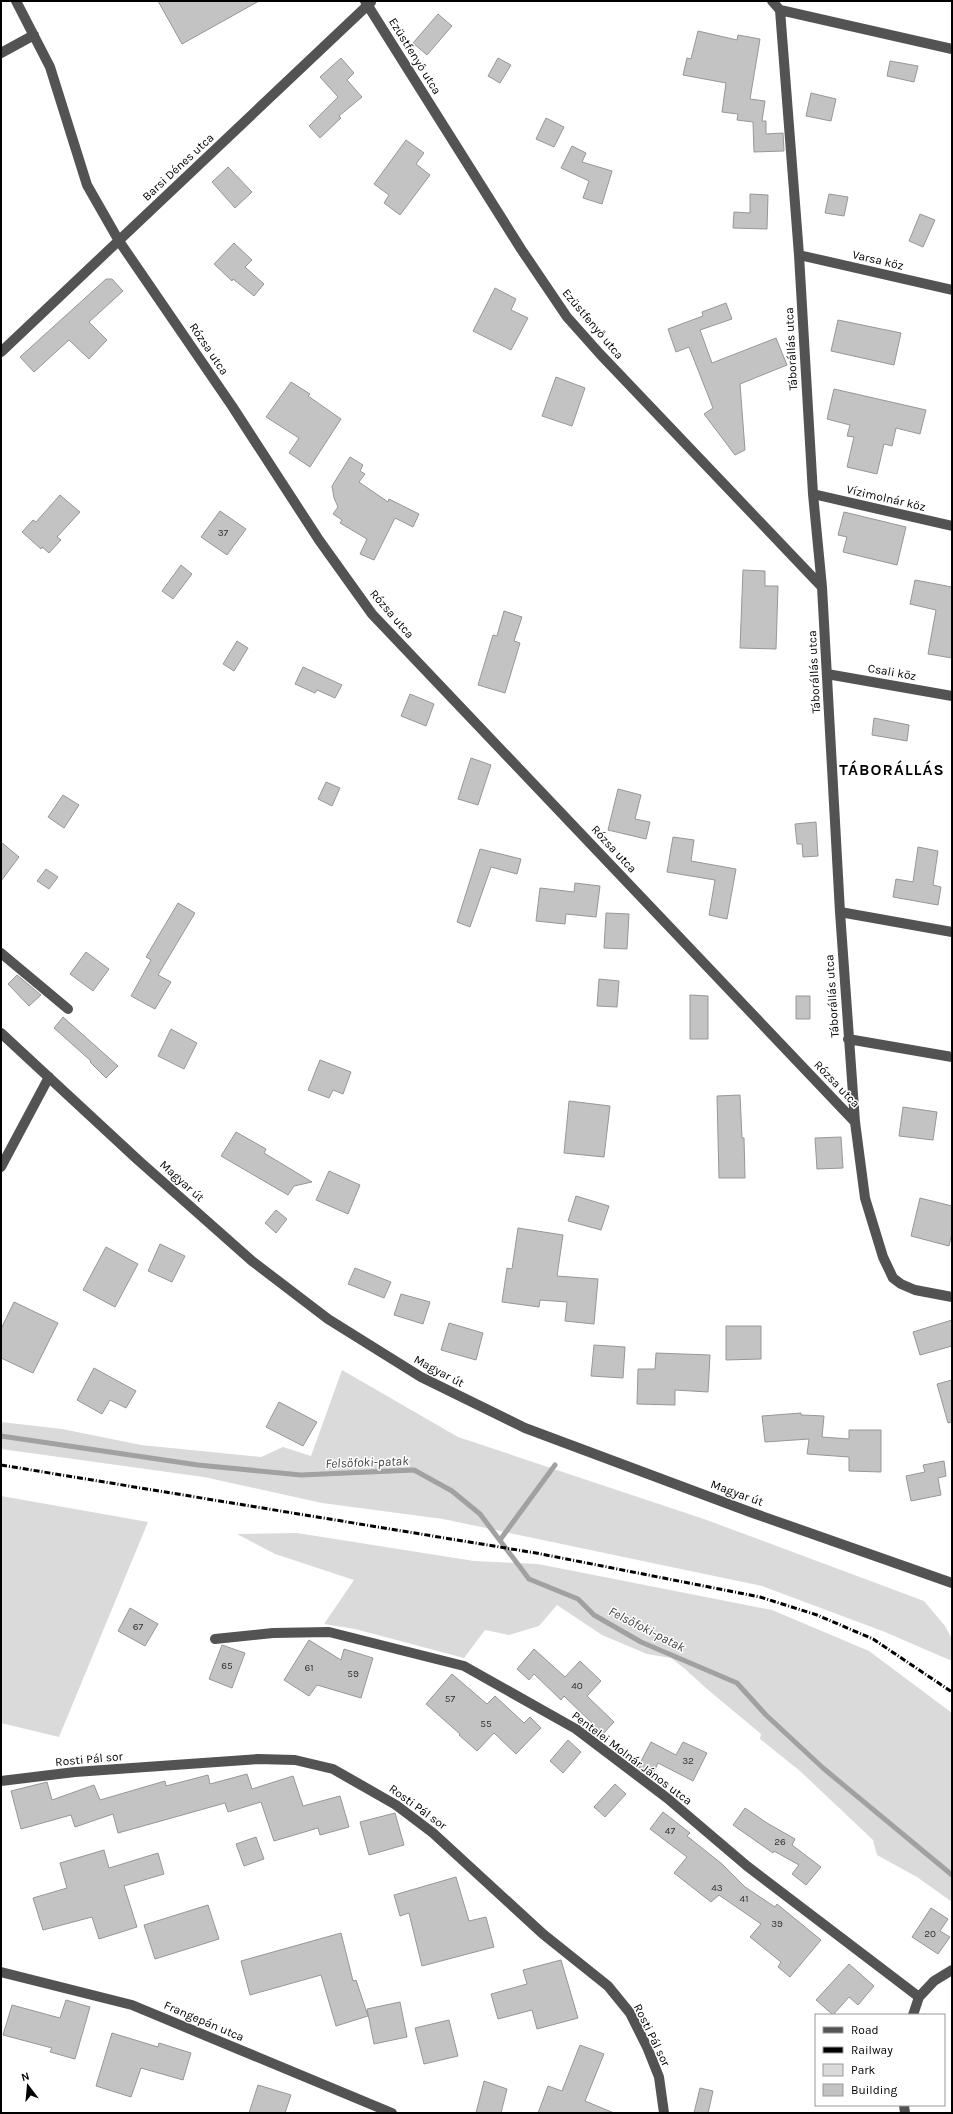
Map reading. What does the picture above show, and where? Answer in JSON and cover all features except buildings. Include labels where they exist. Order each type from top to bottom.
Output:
[{"type":"street","name":"Rózsa utca","points":[[16,1],[50,67],[87,185],[119,241],[232,406],[319,540],[372,614],[855,1122]]},
{"type":"street","points":[[772,1],[780,10],[952,49]]},
{"type":"street","name":"Barsi Dénes utca","points":[[1,352],[368,3]]},
{"type":"street","name":"Ezüstfenyő utca","points":[[368,3],[521,249],[567,317],[600,354],[822,587]]},
{"type":"street","name":"Táborállás utca","points":[[780,10],[799,255],[813,494],[822,587],[848,1039],[855,1122],[865,1198],[882,1256],[893,1278],[900,1284],[915,1290],[952,1297]]},
{"type":"street","points":[[1,53],[34,35]]},
{"type":"street","name":"Varsa köz","points":[[799,255],[952,290]]},
{"type":"street","name":"Vízimolnár köz","points":[[813,494],[952,526]]},
{"type":"street","name":"Csali köz","points":[[827,674],[952,696]]},
{"type":"street","points":[[840,912],[952,932]]},
{"type":"street","points":[[1,953],[68,1009]]},
{"type":"street","name":"Magyar út","points":[[1,1034],[138,1160],[252,1261],[334,1323],[421,1377],[525,1428],[750,1512],[952,1583]]},
{"type":"street","points":[[848,1039],[952,1057]]},
{"type":"street","points":[[1,1166],[49,1077]]},
{"type":"street","name":"Pentelei Molnár János utca","points":[[214,1639],[273,1633],[329,1632],[464,1666],[576,1729],[667,1798],[747,1866],[918,1997]]},
{"type":"street","name":"Rosti Pál sor","points":[[1,1780],[75,1772],[258,1759],[295,1760],[333,1769],[396,1805],[433,1833],[543,1934],[608,1986],[630,2013],[646,2047],[659,2077],[664,2113]]},
{"type":"street","points":[[913,2014],[918,1997],[934,1981],[952,1970]]},
{"type":"street","name":"Frangepán utca","points":[[1,1972],[132,2005],[392,2113]]},
{"type":"green space","points":[[342,1370],[458,1437],[704,1519],[924,1601],[945,1626],[952,1639],[952,1661],[885,1632],[762,1586],[443,1519],[322,1503],[204,1477],[1,1449],[1,1422],[62,1429],[141,1445],[261,1457],[283,1447],[311,1456]]},
{"type":"green space","points":[[1,1496],[148,1522],[59,1737],[1,1723]]},
{"type":"green space","points":[[297,1533],[474,1561],[538,1564],[772,1610],[869,1651],[952,1713],[952,1902],[917,1877],[877,1855],[873,1840],[800,1771],[760,1739],[761,1734],[671,1658],[647,1654],[602,1635],[557,1605],[539,1626],[509,1635],[485,1630],[464,1658],[355,1629],[324,1624],[354,1580],[275,1554],[237,1534]]},
{"type":"waterway","name":"Felsőfoki-patak","points":[[1,1436],[198,1465],[301,1475],[414,1470],[452,1491],[480,1514],[529,1579],[578,1599],[594,1615],[641,1642],[737,1683],[766,1715],[823,1768],[952,1875]]},
{"type":"waterway","points":[[500,1540],[555,1465]]},
{"type":"railway","points":[[1,1465],[536,1553],[760,1597],[817,1615],[873,1639],[952,1692]]},
{"type":"district","name":"TÁBORÁLLÁS","points":[[892,769]]}]
